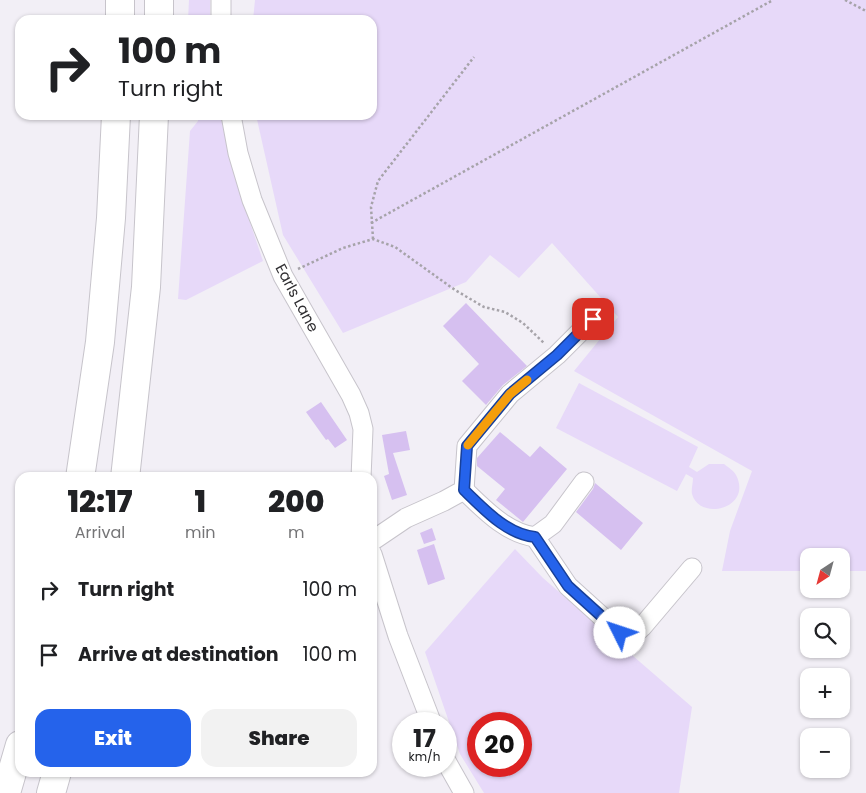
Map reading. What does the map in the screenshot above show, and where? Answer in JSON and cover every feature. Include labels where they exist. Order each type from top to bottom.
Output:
[{"type":"highway","points":[[120,0],[120,15]]},
{"type":"highway","points":[[159,0],[159,15]]},
{"type":"highway","points":[[81,472],[100,342],[111,218],[116,120]]},
{"type":"highway","points":[[126,472],[146,287],[154,120]]},
{"type":"highway","points":[[6,793],[15,762]]},
{"type":"highway","points":[[51,793],[56,777]]},
{"type":"street","points":[[221,0],[221,15]]},
{"type":"street","name":"Earls Lane","points":[[232,120],[238,152],[252,200],[283,276],[352,395],[359,413],[363,429],[361,472]]},
{"type":"street","points":[[464,490],[467,446],[510,394],[557,355],[593,319]]},
{"type":"street","points":[[464,490],[491,515],[524,536],[535,537],[553,524],[584,482]]},
{"type":"street","points":[[377,538],[406,518],[464,490]]},
{"type":"street","points":[[535,537],[568,586],[620,633],[632,636],[642,627],[692,568]]},
{"type":"street","points":[[377,570],[398,636],[427,712]]},
{"type":"street","points":[[455,777],[464,793]]},
{"type":"path","points":[[371,223],[773,0]]},
{"type":"path","points":[[845,0],[866,11]]},
{"type":"path","points":[[373,239],[371,207],[378,181],[474,57]]},
{"type":"path","points":[[283,276],[342,248],[373,239],[395,247],[455,290],[484,307],[506,312],[523,323],[557,355]]},
{"type":"shaded area","points":[[189,0],[210,0],[210,15],[188,15]]},
{"type":"shaded area","points":[[255,0],[866,0],[866,571],[850,571],[850,548],[800,548],[800,571],[722,571],[730,531],[752,471],[574,371],[618,317],[552,243],[519,278],[490,255],[466,282],[343,333],[283,235],[257,120],[377,120],[377,15],[254,15]]},
{"type":"shaded area","points":[[221,120],[234,175],[263,261],[186,300],[178,299],[190,131],[198,121]]},
{"type":"shaded area","points":[[579,383],[698,447],[689,467],[697,472],[709,464],[724,464],[736,475],[739,486],[737,496],[732,503],[714,509],[705,507],[697,503],[692,494],[693,478],[686,474],[677,491],[556,428]]},
{"type":"shaded area","points":[[515,549],[543,578],[692,707],[679,793],[484,793],[474,777],[532,777],[532,712],[467,712],[467,765],[457,745],[457,712],[446,712],[425,652]]},
{"type":"building","points":[[466,303],[527,366],[503,385],[486,405],[462,381],[479,364],[443,326]]},
{"type":"building","points":[[321,402],[347,440],[335,448],[328,439],[326,440],[306,412]]},
{"type":"building","points":[[406,431],[410,450],[393,453],[407,495],[392,500],[384,476],[389,474],[382,435]]},
{"type":"building","points":[[500,432],[530,457],[540,446],[567,469],[523,522],[496,500],[505,489],[477,466],[477,458]]},
{"type":"building","points":[[595,483],[643,523],[621,550],[576,512],[593,489]]},
{"type":"building","points":[[432,528],[436,540],[424,544],[420,533]]},
{"type":"building","points":[[434,544],[445,579],[428,585],[417,550]]},
{"type":"slow traffic","points":[[468,445],[510,394],[527,380]]},
{"type":"route","points":[[593,319],[557,355],[510,394],[467,446],[464,490],[491,515],[509,527],[524,536],[535,537],[568,586],[620,633]]}]
